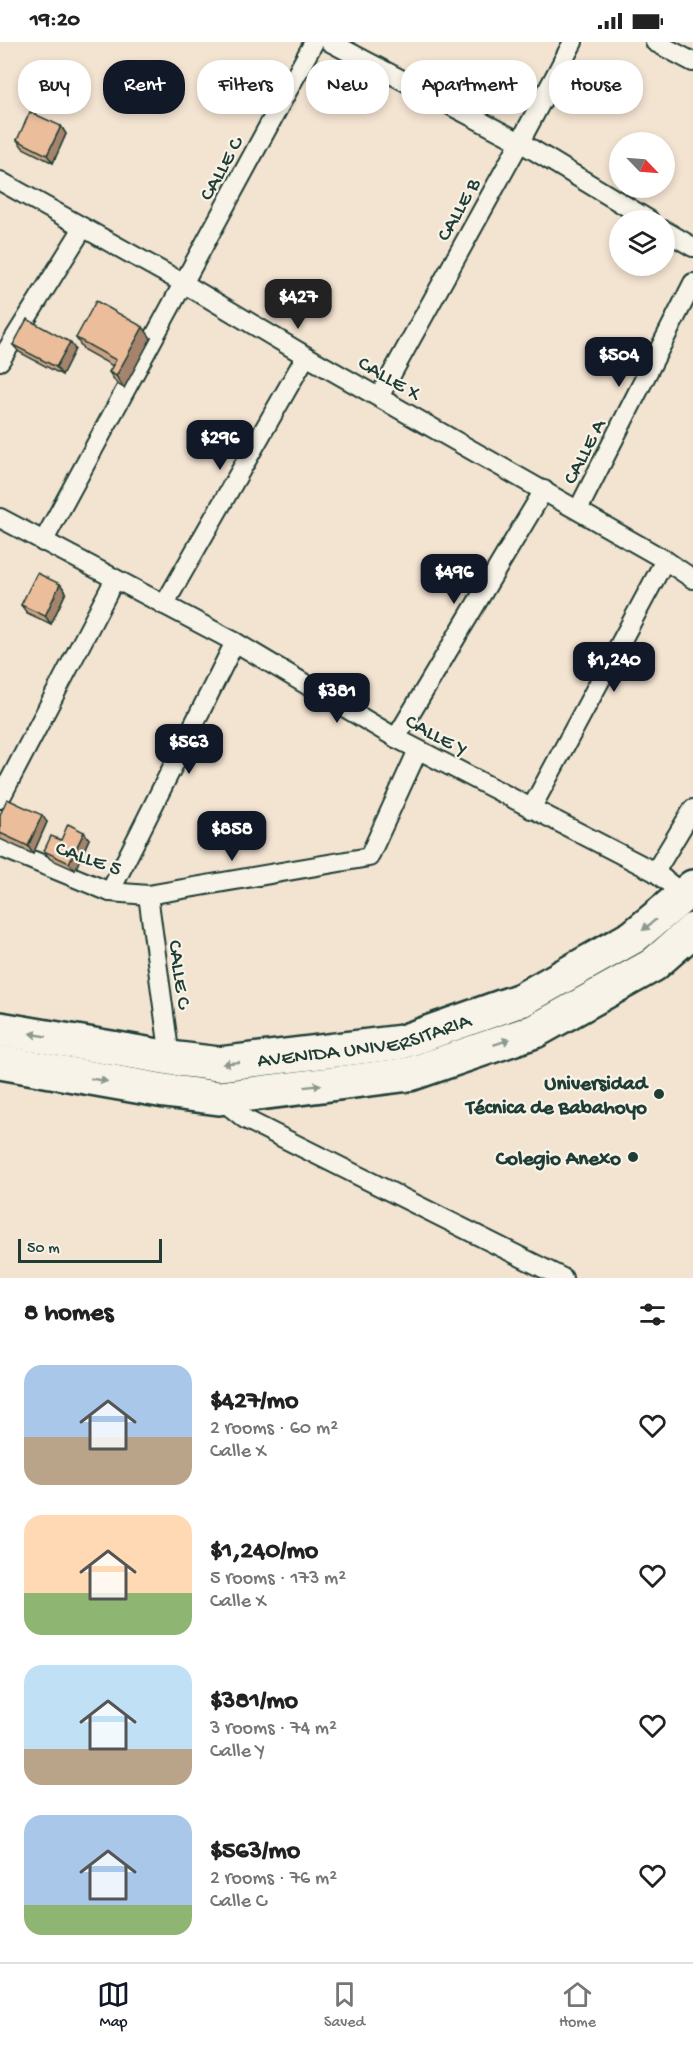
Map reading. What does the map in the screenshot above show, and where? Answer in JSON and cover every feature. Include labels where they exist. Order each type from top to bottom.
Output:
[{"type":"highway","name":"AVENIDA UNIVERSITARIA","points":[[0,1029],[170,1058],[219,1064],[402,1042],[521,1000],[633,937],[690,895]]},
{"type":"highway","name":"AVENIDA UNIVERSITARIA","points":[[0,1062],[165,1091],[219,1098],[410,1074],[535,1031],[652,965],[693,930]]},
{"type":"street","name":"CALLE C","points":[[43,542],[314,42]]},
{"type":"street","points":[[330,42],[520,142],[633,210]]},
{"type":"street","name":"CALLE B","points":[[379,397],[573,42]]},
{"type":"street","points":[[655,42],[693,62]]},
{"type":"street","name":"CALLE X","points":[[0,181],[544,490],[665,560],[693,579]]},
{"type":"street","points":[[0,361],[82,228]]},
{"type":"street","points":[[675,236],[693,247]]},
{"type":"street","name":"CALLE A","points":[[578,510],[693,283]]},
{"type":"street","points":[[164,605],[306,356]]},
{"type":"street","points":[[396,738],[544,490]]},
{"type":"street","name":"CALLE Y","points":[[0,518],[236,642],[396,738],[655,873],[690,895]]},
{"type":"street","points":[[531,809],[665,560]]},
{"type":"street","points":[[0,799],[115,579]]},
{"type":"street","points":[[110,892],[236,642]]},
{"type":"street","name":"CALLE 5","points":[[0,847],[110,892],[148,895],[369,857],[418,750]]},
{"type":"street","points":[[655,873],[693,809]]},
{"type":"street","name":"CALLE C","points":[[148,895],[170,1058]]},
{"type":"street","points":[[219,1098],[245,1119],[562,1278]]},
{"type":"building","points":[[29,114],[34,114],[61,126],[47,155],[17,140]]},
{"type":"building","points":[[96,301],[143,327],[116,376],[109,372],[116,360],[76,338]]},
{"type":"building","points":[[27,319],[70,342],[56,367],[13,345]]},
{"type":"building","points":[[37,573],[60,584],[45,616],[21,605]]},
{"type":"building","points":[[7,799],[42,815],[28,846],[0,833],[0,815]]},
{"type":"building","points":[[68,824],[84,832],[69,863],[44,851],[51,836],[61,840]]},
{"type":"place","name":"Universidad Técnica de Babahoyo","points":[[659,1094]]},
{"type":"place","name":"Colegio Anexo","points":[[633,1157]]}]
